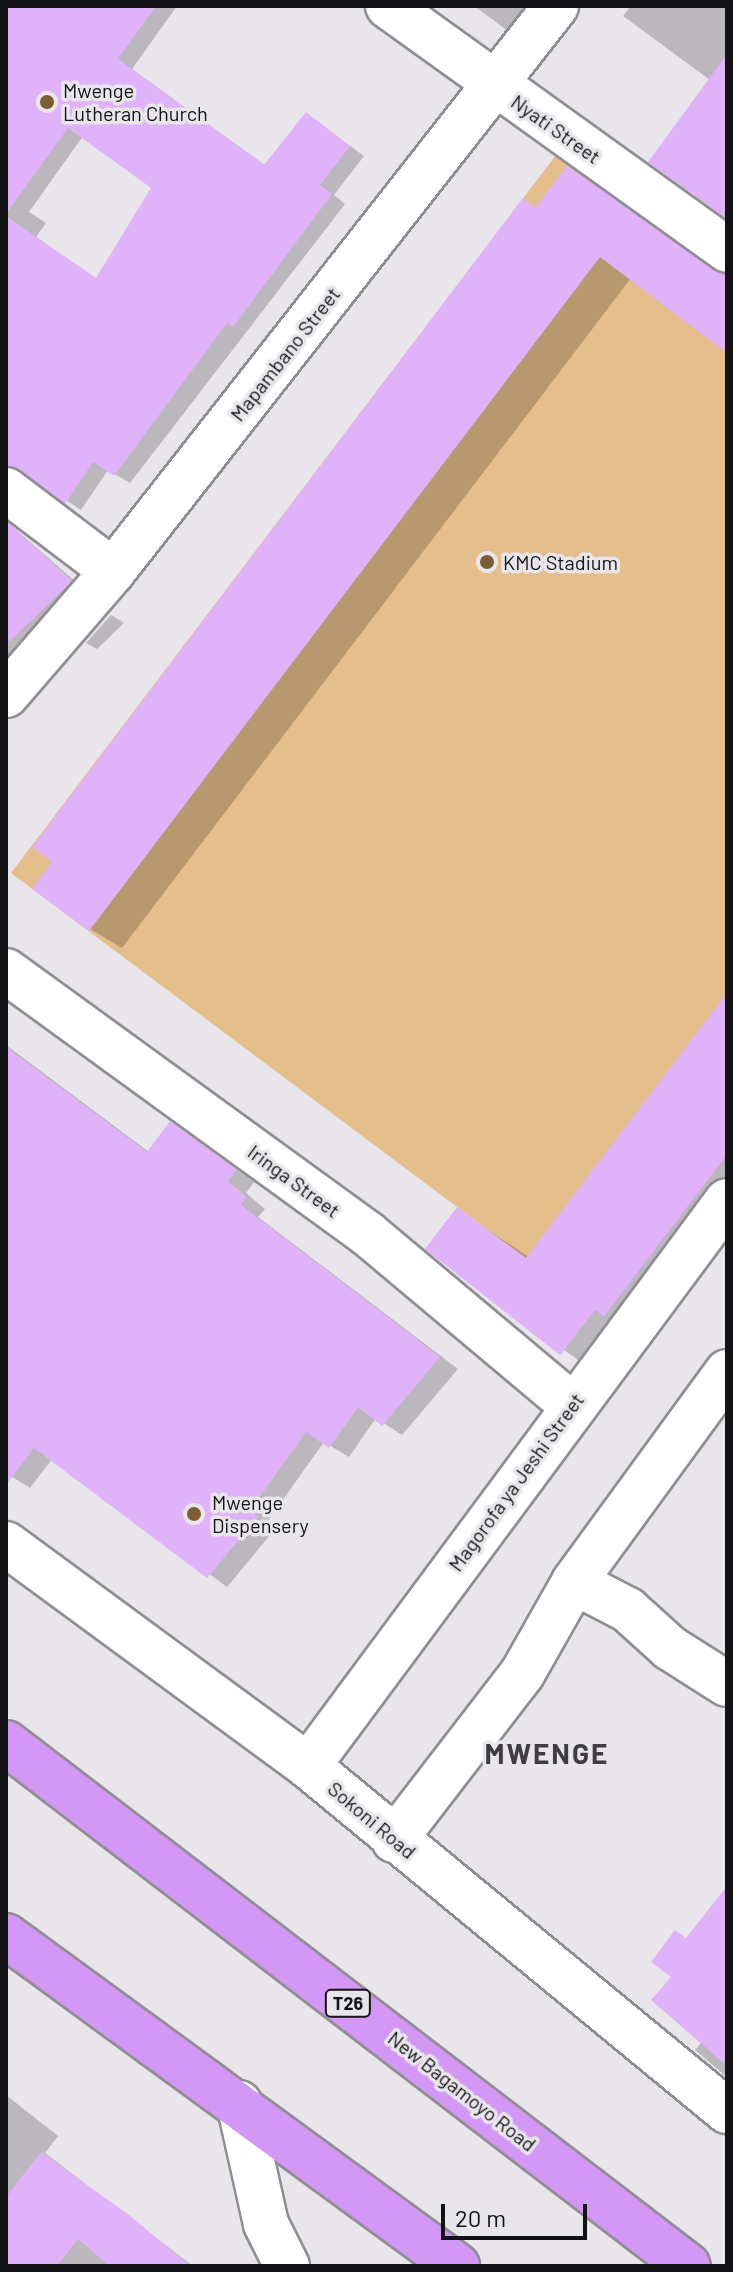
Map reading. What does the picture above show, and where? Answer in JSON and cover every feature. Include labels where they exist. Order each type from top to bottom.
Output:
[{"type":"highway","name":"New Bagamoyo Road","points":[[6,1743],[688,2266]]},
{"type":"highway","points":[[6,1936],[239,2103],[457,2266]]},
{"type":"street","name":"Nyati Street","points":[[388,6],[727,250]]},
{"type":"street","name":"Mapambano Street","points":[[6,695],[113,571],[556,6]]},
{"type":"street","points":[[6,490],[113,571]]},
{"type":"street","name":"Iringa Street","points":[[6,971],[368,1234],[572,1405]]},
{"type":"street","name":"Magorofa ya Jeshi Street","points":[[308,1766],[572,1405],[727,1201]]},
{"type":"street","points":[[394,1840],[522,1674],[574,1582],[727,1372]]},
{"type":"street","name":"Sokoni Road","points":[[6,1544],[308,1766],[394,1840],[727,2111]]},
{"type":"street","points":[[574,1582],[628,1610],[670,1648],[727,1684]]},
{"type":"street","points":[[239,2103],[266,2224],[287,2266]]},
{"type":"shaded area","name":"KMC Stadium","points":[[559,151],[727,277],[727,1155],[604,1317],[11,873]]},
{"type":"building","points":[[6,6],[156,6],[118,59],[264,165],[306,112],[350,146],[320,185],[332,194],[233,327],[227,323],[114,476],[93,462],[65,504],[6,466],[6,216],[96,278],[151,188],[68,128],[6,214]]},
{"type":"building","points":[[727,54],[727,219],[648,162]]},
{"type":"building","points":[[567,166],[727,275],[727,353],[600,257],[89,931],[32,889],[52,862],[32,847],[523,198],[535,208]]},
{"type":"building","points":[[6,521],[72,581],[6,645]]},
{"type":"building","points":[[727,993],[727,1155],[604,1317],[595,1310],[560,1355],[425,1249],[457,1207],[526,1258]]},
{"type":"building","points":[[6,1047],[147,1152],[170,1121],[237,1170],[228,1181],[247,1197],[241,1205],[440,1357],[382,1426],[358,1407],[329,1448],[306,1432],[250,1510],[258,1517],[207,1578],[34,1448],[6,1485]]},
{"type":"building","points":[[727,1886],[727,2066],[651,2000],[671,1977],[651,1962],[675,1930],[686,1938]]},
{"type":"building","points":[[41,2152],[129,2215],[190,2266],[109,2266],[78,2239],[57,2266],[6,2266],[6,2197]]},
{"type":"place","name":"Mwenge Lutheran Church","points":[[47,102]]},
{"type":"place","name":"KMC Stadium","points":[[487,562]]},
{"type":"place","name":"Mwenge Dispensery","points":[[194,1514]]},
{"type":"district","name":"MWENGE","points":[[547,1753]]}]
